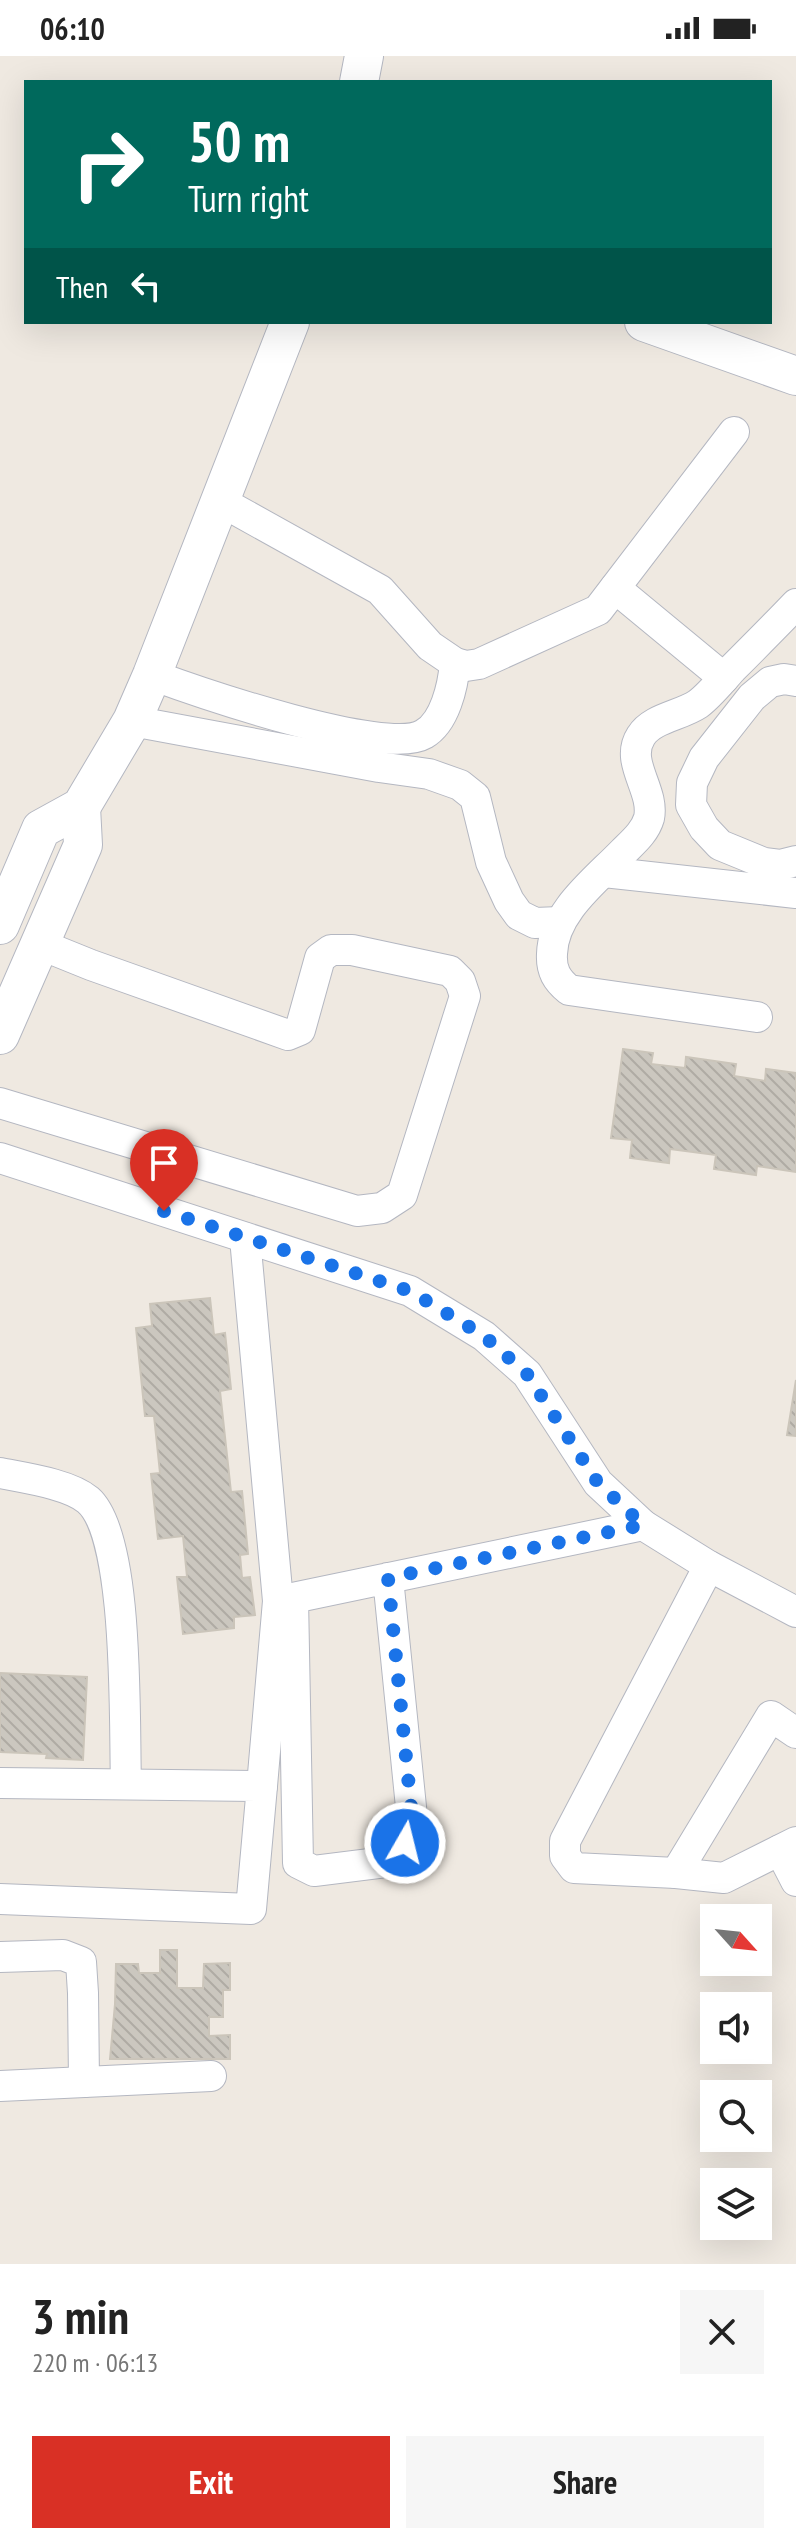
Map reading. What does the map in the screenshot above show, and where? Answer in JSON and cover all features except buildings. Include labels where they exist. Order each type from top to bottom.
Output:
[{"type":"street","points":[[359,80],[364,56]]},
{"type":"street","points":[[0,925],[41,829],[81,807],[132,721],[289,324]]},
{"type":"street","points":[[650,324],[796,376]]},
{"type":"street","points":[[220,501],[380,590],[430,646],[455,663],[466,666],[479,664],[598,610],[734,432]]},
{"type":"street","points":[[615,588],[724,678]]},
{"type":"street","points":[[757,1017],[569,990],[557,980],[551,963],[552,942],[560,922],[573,904],[640,834],[649,818],[648,800],[634,752],[640,737],[651,724],[677,716],[700,702],[796,604]]},
{"type":"street","points":[[152,675],[219,699],[362,737],[412,740],[427,733],[441,714],[455,663]]},
{"type":"street","points":[[796,681],[784,679],[770,682],[752,697],[704,758],[692,783],[691,805],[704,828],[720,845],[764,863],[780,865],[796,861]]},
{"type":"street","points":[[132,721],[363,765],[429,774],[460,785],[475,797],[491,862],[519,915],[535,923],[560,922]]},
{"type":"street","points":[[0,1035],[83,845],[81,807]]},
{"type":"street","points":[[604,872],[796,893]]},
{"type":"street","points":[[0,1103],[357,1211],[382,1208],[402,1195],[465,996],[460,981],[450,971],[352,950],[331,950],[320,958],[300,1030],[288,1035],[39,944]]},
{"type":"street","points":[[0,1158],[410,1291],[484,1336],[527,1374],[598,1483],[643,1525],[709,1566],[796,1612]]},
{"type":"street","points":[[0,1899],[251,1909],[278,1601],[245,1238]]},
{"type":"street","points":[[0,1473],[65,1489],[88,1500],[103,1521],[120,1595],[126,1784]]},
{"type":"street","points":[[388,1578],[412,1817],[405,1843],[394,1861],[314,1871],[298,1863],[293,1598],[388,1578],[643,1525]]},
{"type":"street","points":[[709,1566],[565,1841],[565,1856],[574,1868],[724,1878],[788,1846],[796,1881]]},
{"type":"street","points":[[676,1873],[771,1716],[796,1733]]},
{"type":"street","points":[[0,1783],[262,1786]]},
{"type":"street","points":[[0,1957],[63,1955],[81,1962],[84,2082]]},
{"type":"street","points":[[0,2086],[211,2076]]},
{"type":"route","points":[[164,1211],[410,1291],[484,1336],[527,1374],[598,1483],[643,1525],[388,1578],[412,1817],[405,1843]]}]
